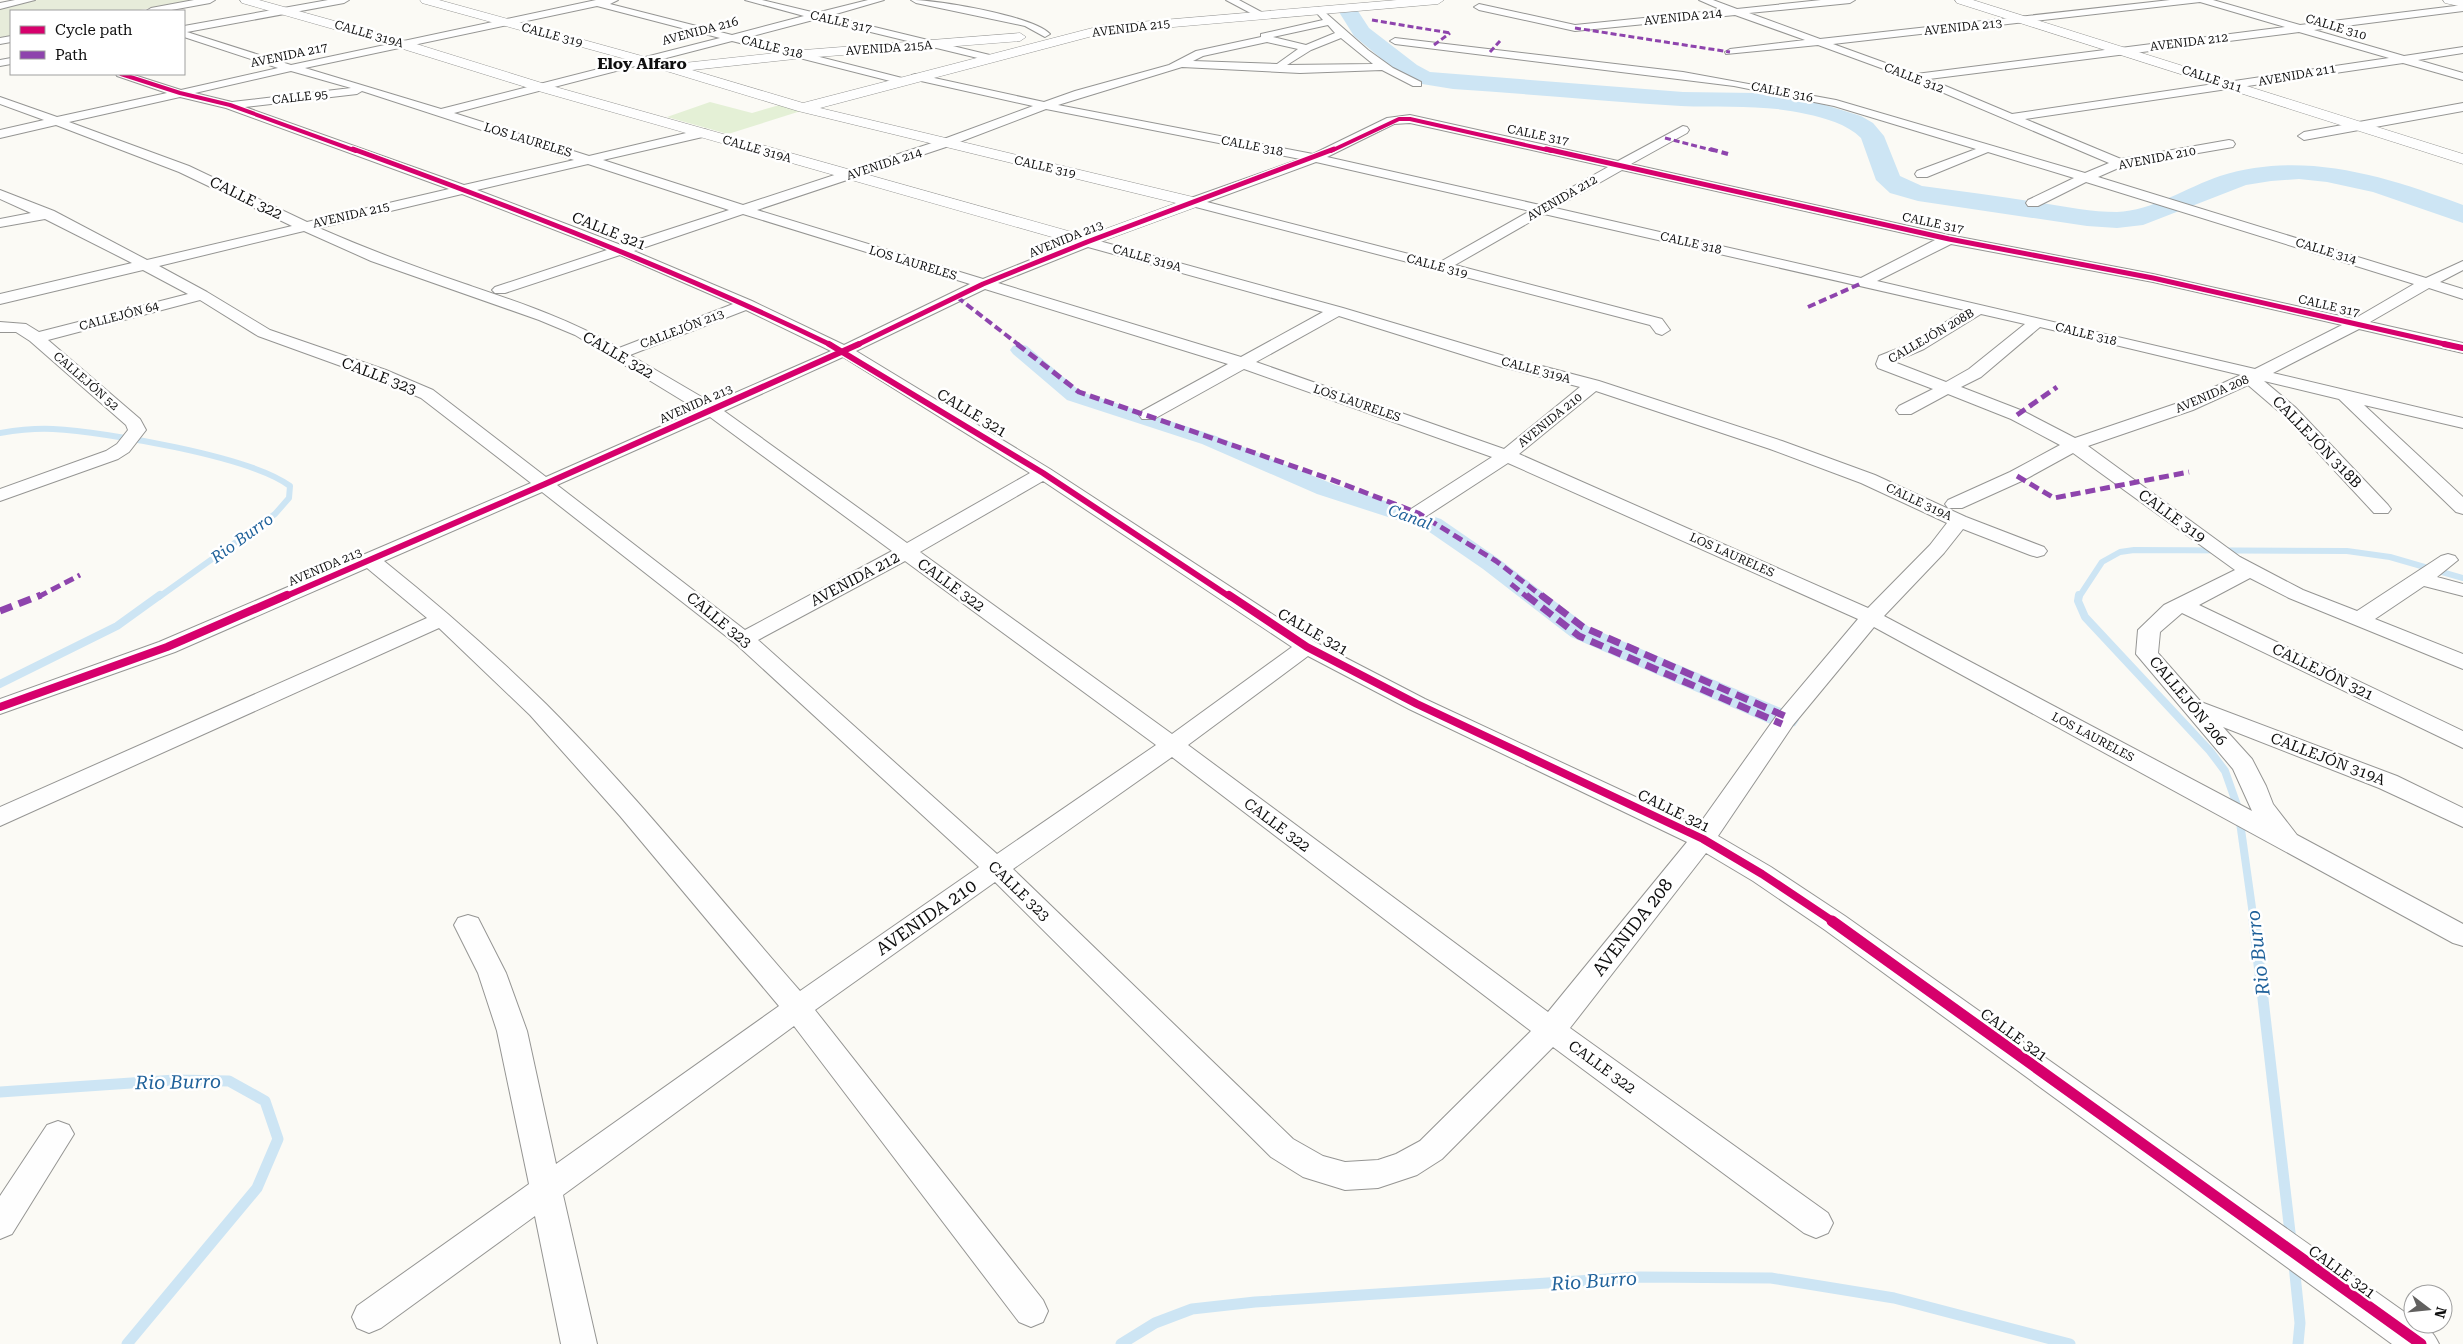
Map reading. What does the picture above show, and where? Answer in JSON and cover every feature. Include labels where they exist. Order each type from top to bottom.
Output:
[{"type":"street","points":[[0,6],[30,0]]},
{"type":"street","points":[[156,10],[210,0]]},
{"type":"street","name":"CALLE 319A","points":[[246,0],[405,45],[540,87],[1337,311],[1505,362],[1593,385],[1776,445],[1957,512],[2037,551]]},
{"type":"street","points":[[185,29],[344,0]]},
{"type":"street","name":"CALLE 319","points":[[426,0],[674,68],[803,108],[1193,202],[1656,322],[1662,330]]},
{"type":"street","name":"CALLE 318","points":[[583,0],[909,79],[1315,158],[1543,209],[2037,322],[2253,376],[2463,423]]},
{"type":"street","name":"AVENIDA 217","points":[[0,134],[291,68],[614,0]]},
{"type":"street","name":"CALLE 317","points":[[750,0],[990,58]]},
{"type":"street","name":"AVENIDA 216","points":[[440,113],[879,0]]},
{"type":"street","points":[[916,0],[1028,24],[1045,34]]},
{"type":"street","points":[[1231,0],[1262,15]]},
{"type":"street","name":"AVENIDA 215","points":[[803,108],[1104,29],[1438,0]]},
{"type":"street","name":"CALLE 312","points":[[1704,0],[1915,77],[2120,163]]},
{"type":"street","name":"AVENIDA 214","points":[[1479,7],[1575,28],[1850,0]]},
{"type":"street","name":"CALLE 311","points":[[1961,0],[2463,159]]},
{"type":"street","name":"AVENIDA 213","points":[[1730,52],[2196,0]]},
{"type":"street","name":"CALLE 310","points":[[2203,0],[2463,77]]},
{"type":"street","points":[[2449,0],[2463,3]]},
{"type":"street","name":"AVENIDA 212","points":[[1915,77],[2463,8]]},
{"type":"street","points":[[1319,10],[1342,34],[1383,67],[1393,74],[1417,84]]},
{"type":"street","points":[[1307,48],[1267,39],[1265,36],[1329,22]]},
{"type":"street","name":"AVENIDA 215A","points":[[674,68],[804,54],[1104,29]]},
{"type":"street","name":"LOS LAURELES","points":[[185,34],[291,68],[370,90],[594,160],[741,209],[1242,363],[1506,456],[1871,617],[2463,936]]},
{"type":"street","points":[[1282,68],[1282,64],[1307,48],[1342,34]]},
{"type":"street","name":"AVENIDA 214","points":[[500,290],[945,143],[1079,93],[1182,64],[1191,56],[1200,53],[1267,39]]},
{"type":"street","name":"CALLE 316","points":[[1395,41],[1734,83],[1836,103],[2158,199]]},
{"type":"street","name":"AVENIDA 211","points":[[2013,117],[2234,86],[2397,58],[2463,50]]},
{"type":"street","points":[[1182,64],[1300,70],[1383,67]]},
{"type":"street","name":"CALLE 321","points":[[125,75],[180,93],[230,105],[462,188],[620,250],[747,304],[844,351],[1043,473],[1307,647],[1417,704],[1703,839],[1762,874],[1835,923],[2368,1308],[2421,1344]]},
{"type":"street","name":"CALLE 95","points":[[230,105],[370,90]]},
{"type":"street","name":"CALLE 322","points":[[0,100],[184,169],[303,226],[376,258],[545,317],[580,332],[711,410],[1172,746],[1551,1030],[1816,1223]]},
{"type":"street","points":[[2304,136],[2463,107]]},
{"type":"street","name":"CALLE 317","points":[[1399,119],[1410,119],[1949,239],[2153,278],[2463,348]]},
{"type":"street","name":"AVENIDA 213","points":[[0,707],[167,647],[545,484],[844,351],[984,284],[1087,242],[1315,158],[1399,119]]},
{"type":"street","name":"AVENIDA 212","points":[[1441,267],[1683,130]]},
{"type":"street","name":"AVENIDA 215","points":[[0,299],[462,188],[594,160],[703,133]]},
{"type":"street","name":"AVENIDA 210","points":[[2033,203],[2120,163],[2229,144]]},
{"type":"street","points":[[1922,174],[1986,148]]},
{"type":"street","name":"CALLE 323","points":[[0,194],[48,214],[202,295],[264,333],[380,374],[427,394],[744,639],[996,868],[1282,1148],[1314,1167],[1346,1176]]},
{"type":"street","name":"CALLE 314","points":[[2158,199],[2463,294]]},
{"type":"street","points":[[0,223],[48,214]]},
{"type":"street","points":[[1862,283],[1949,239]]},
{"type":"street","name":"AVENIDA 208","points":[[1346,1176],[1378,1174],[1406,1166],[1431,1150],[1551,1030],[1703,839],[1782,724],[1871,617],[1937,549],[1957,512],[2074,445],[2186,406],[2253,376],[2358,324],[2427,282],[2462,265]]},
{"type":"street","name":"CALLEJÓN 64","points":[[36,338],[202,295]]},
{"type":"street","name":"CALLEJÓN 213","points":[[617,354],[747,304]]},
{"type":"street","name":"CALLEJÓN 208B","points":[[1884,364],[1885,360],[1918,346],[1978,309]]},
{"type":"street","points":[[1148,415],[1337,311]]},
{"type":"street","points":[[1906,410],[1975,373],[2037,322]]},
{"type":"street","name":"CALLEJÓN 52","points":[[0,495],[73,470],[123,448],[137,430],[134,423],[36,338],[20,327],[5,327]]},
{"type":"street","name":"CALLE 319","points":[[1884,364],[2017,415],[2074,445],[2242,566],[2296,594],[2463,662]]},
{"type":"street","name":"CALLEJÓN 318B","points":[[2253,376],[2289,411],[2381,509]]},
{"type":"street","name":"AVENIDA 210","points":[[1418,513],[1506,456],[1593,385]]},
{"type":"street","points":[[2346,396],[2463,508]]},
{"type":"street","name":"AVENIDA 212","points":[[744,639],[906,552],[1043,473]]},
{"type":"street","points":[[370,560],[442,619],[538,710],[629,810],[796,1008],[1031,1311]]},
{"type":"street","points":[[2359,620],[2448,560]]},
{"type":"street","name":"CALLEJÓN 206","points":[[2242,566],[2172,610],[2149,630],[2148,654],[2190,706],[2243,765],[2262,806],[2288,841]]},
{"type":"street","points":[[2425,576],[2463,590]]},
{"type":"street","name":"CALLEJÓN 321","points":[[2182,605],[2463,740]]},
{"type":"street","points":[[0,817],[442,619]]},
{"type":"street","name":"AVENIDA 210","points":[[369,1317],[796,1008],[1172,746],[1307,647]]},
{"type":"street","name":"CALLEJÓN 319A","points":[[2190,706],[2388,782],[2463,818]]},
{"type":"street","points":[[468,925],[492,973],[512,1031],[579,1344]]},
{"type":"street","points":[[0,1224],[58,1134]]},
{"type":"green space","points":[[37,0],[193,0],[140,10],[10,10],[10,35],[0,38],[0,7]]},
{"type":"green space","points":[[710,102],[752,113],[783,104],[804,110],[728,134],[667,117]]},
{"type":"waterway","points":[[1349,12],[1361,32],[1409,70],[1424,78],[1453,82],[1683,99],[1756,100],[1809,107],[1853,121],[1864,128],[1872,136],[1889,180],[1899,187],[1918,193],[2087,218],[2117,220],[2143,217],[2204,191],[2242,178],[2271,173],[2299,172],[2327,174],[2383,186],[2463,215]]},
{"type":"waterway","name":"Canal","points":[[1020,350],[1074,396],[1209,440],[1325,489],[1433,524],[1491,564],[1580,632],[1785,720]]},
{"type":"waterway","name":"Rio Burro","points":[[0,433],[26,429],[53,429],[141,440],[244,465],[271,475],[290,486],[289,498],[275,514],[159,597]]},
{"type":"waterway","points":[[2079,597],[2102,562],[2120,552],[2134,550],[2347,551],[2390,557],[2463,578]]},
{"type":"waterway","name":"Rio Burro","points":[[0,684],[117,626],[160,595]]},
{"type":"waterway","name":"Rio Burro","points":[[2079,595],[2078,601],[2085,617],[2210,751],[2225,771],[2238,808],[2254,922]]},
{"type":"waterway","name":"Rio Burro","points":[[2254,921],[2291,1241]]},
{"type":"waterway","name":"Rio Burro","points":[[0,1092],[175,1080],[229,1081],[265,1101],[278,1139],[257,1188],[127,1344]]},
{"type":"waterway","name":"Rio Burro","points":[[2294,1265],[2300,1323],[2298,1344]]},
{"type":"waterway","name":"Rio Burro","points":[[1121,1344],[1155,1323],[1192,1309],[1255,1302],[1639,1277],[1771,1278],[1894,1298],[2070,1344]]},
{"type":"marked path","points":[[1372,20],[1450,33]]},
{"type":"marked path","points":[[1575,28],[1730,52]]},
{"type":"marked path","points":[[1434,45],[1450,33]]},
{"type":"marked path","points":[[1490,52],[1500,41]]},
{"type":"marked path","points":[[1665,138],[1728,154]]},
{"type":"marked path","points":[[1808,307],[1862,283]]},
{"type":"marked path","points":[[957,297],[1079,392],[1330,479],[1418,513],[1496,561],[1583,627],[1787,717]]},
{"type":"marked path","points":[[2017,415],[2057,387]]},
{"type":"marked path","points":[[2017,476],[2054,498],[2189,472]]},
{"type":"marked path","points":[[0,611],[50,592],[80,575]]},
{"type":"marked path","points":[[1511,584],[1579,636],[1782,724]]},
{"type":"cycle path","points":[[124,75],[180,93],[230,105],[462,189],[620,250],[747,304],[844,351],[1043,473],[1307,647],[1417,704],[1703,839],[1762,874],[1835,923],[2421,1344]]},
{"type":"cycle path","points":[[0,707],[167,647],[545,484],[844,351],[983,284],[1087,242],[1315,158],[1399,119],[1410,119],[1949,239],[2153,278],[2463,348]]},
{"type":"district","name":"Eloy Alfaro","points":[[642,63]]}]
